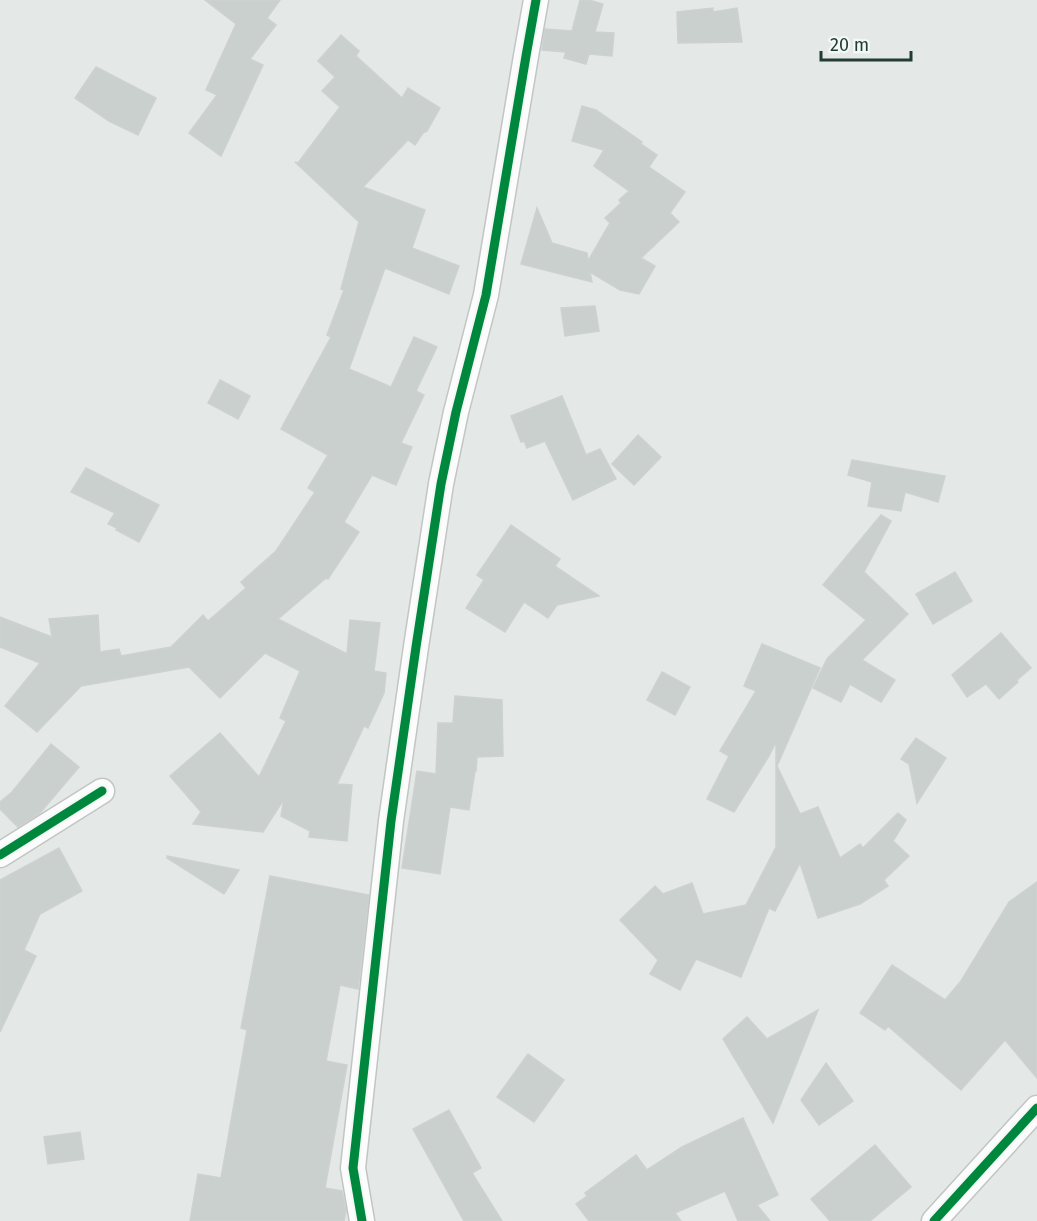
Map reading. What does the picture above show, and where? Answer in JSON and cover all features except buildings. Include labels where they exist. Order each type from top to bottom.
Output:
[{"type":"street","points":[[362,1221],[353,1168],[391,821],[414,658],[441,484],[456,412],[486,295],[536,0]]},
{"type":"street","points":[[0,855],[102,791]]},
{"type":"street","points":[[934,1221],[1037,1108]]},
{"type":"cycle path","points":[[362,1221],[353,1168],[391,821],[441,484],[456,412],[486,295],[536,0]]},
{"type":"cycle path","points":[[0,855],[102,791]]},
{"type":"cycle path","points":[[934,1221],[1037,1108]]}]
